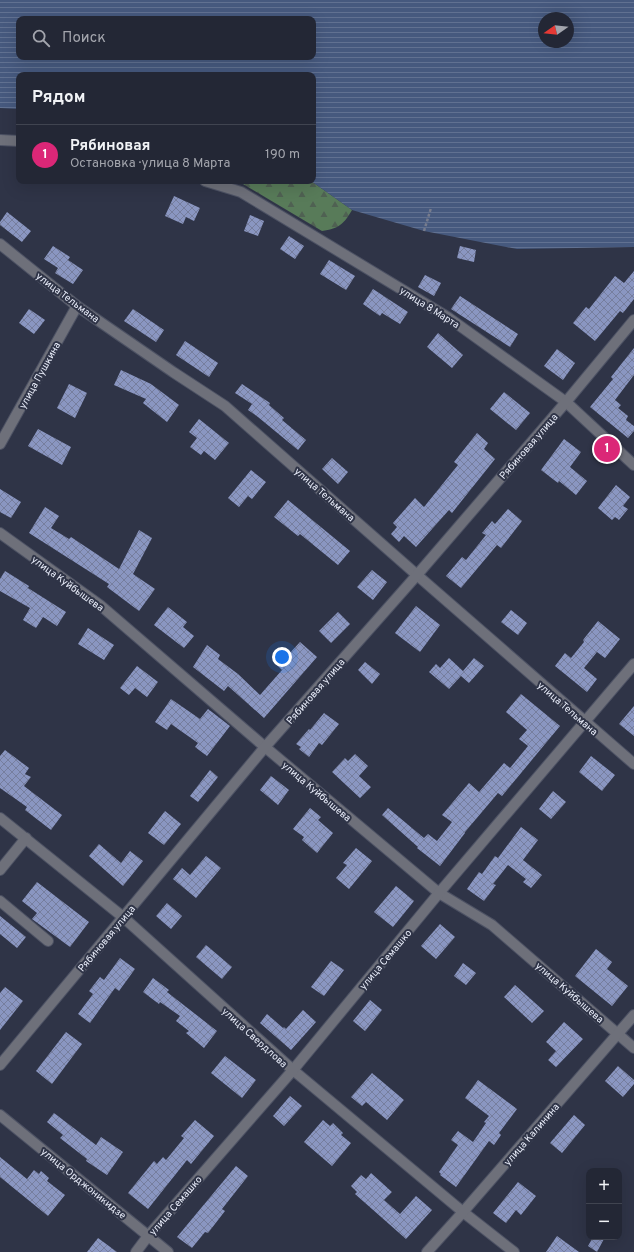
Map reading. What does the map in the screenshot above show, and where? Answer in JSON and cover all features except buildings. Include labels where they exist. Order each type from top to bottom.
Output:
[{"type":"street","points":[[0,140],[16,140]]},
{"type":"street","name":"улица 8 Марта","points":[[215,184],[241,192],[449,318],[566,402],[634,465]]},
{"type":"street","name":"улица Тельмана","points":[[0,244],[77,306],[225,406],[416,575],[634,764]]},
{"type":"street","name":"улица Пушкина","points":[[0,444],[77,306]]},
{"type":"street","name":"Рябиновая улица","points":[[0,1065],[265,747],[566,402],[634,320]]},
{"type":"street","name":"улица Куйбышева","points":[[0,534],[100,605],[265,747],[439,893],[492,925],[634,1048]]},
{"type":"street","name":"улица Семашко","points":[[136,1252],[148,1236],[293,1070],[439,893],[634,664]]},
{"type":"street","name":"улица Свердлова","points":[[0,818],[123,917],[293,1070],[463,1212],[514,1252]]},
{"type":"street","points":[[0,870],[26,838]]},
{"type":"street","points":[[0,901],[48,941]]},
{"type":"street","name":"улица Калинина","points":[[427,1252],[634,1015]]},
{"type":"street","name":"улица Орджоникидзе","points":[[0,1115],[168,1252]]},
{"type":"path","points":[[424,231],[431,208]]},
{"type":"green space","points":[[243,184],[315,184],[352,210],[340,225],[332,229],[322,231]]},
{"type":"water","points":[[0,0],[634,0],[634,247],[517,249],[424,231],[352,210],[315,184],[316,72],[16,72],[16,109],[0,108]]},
{"type":"place","name":"Рябиновая","points":[[607,449]]}]
